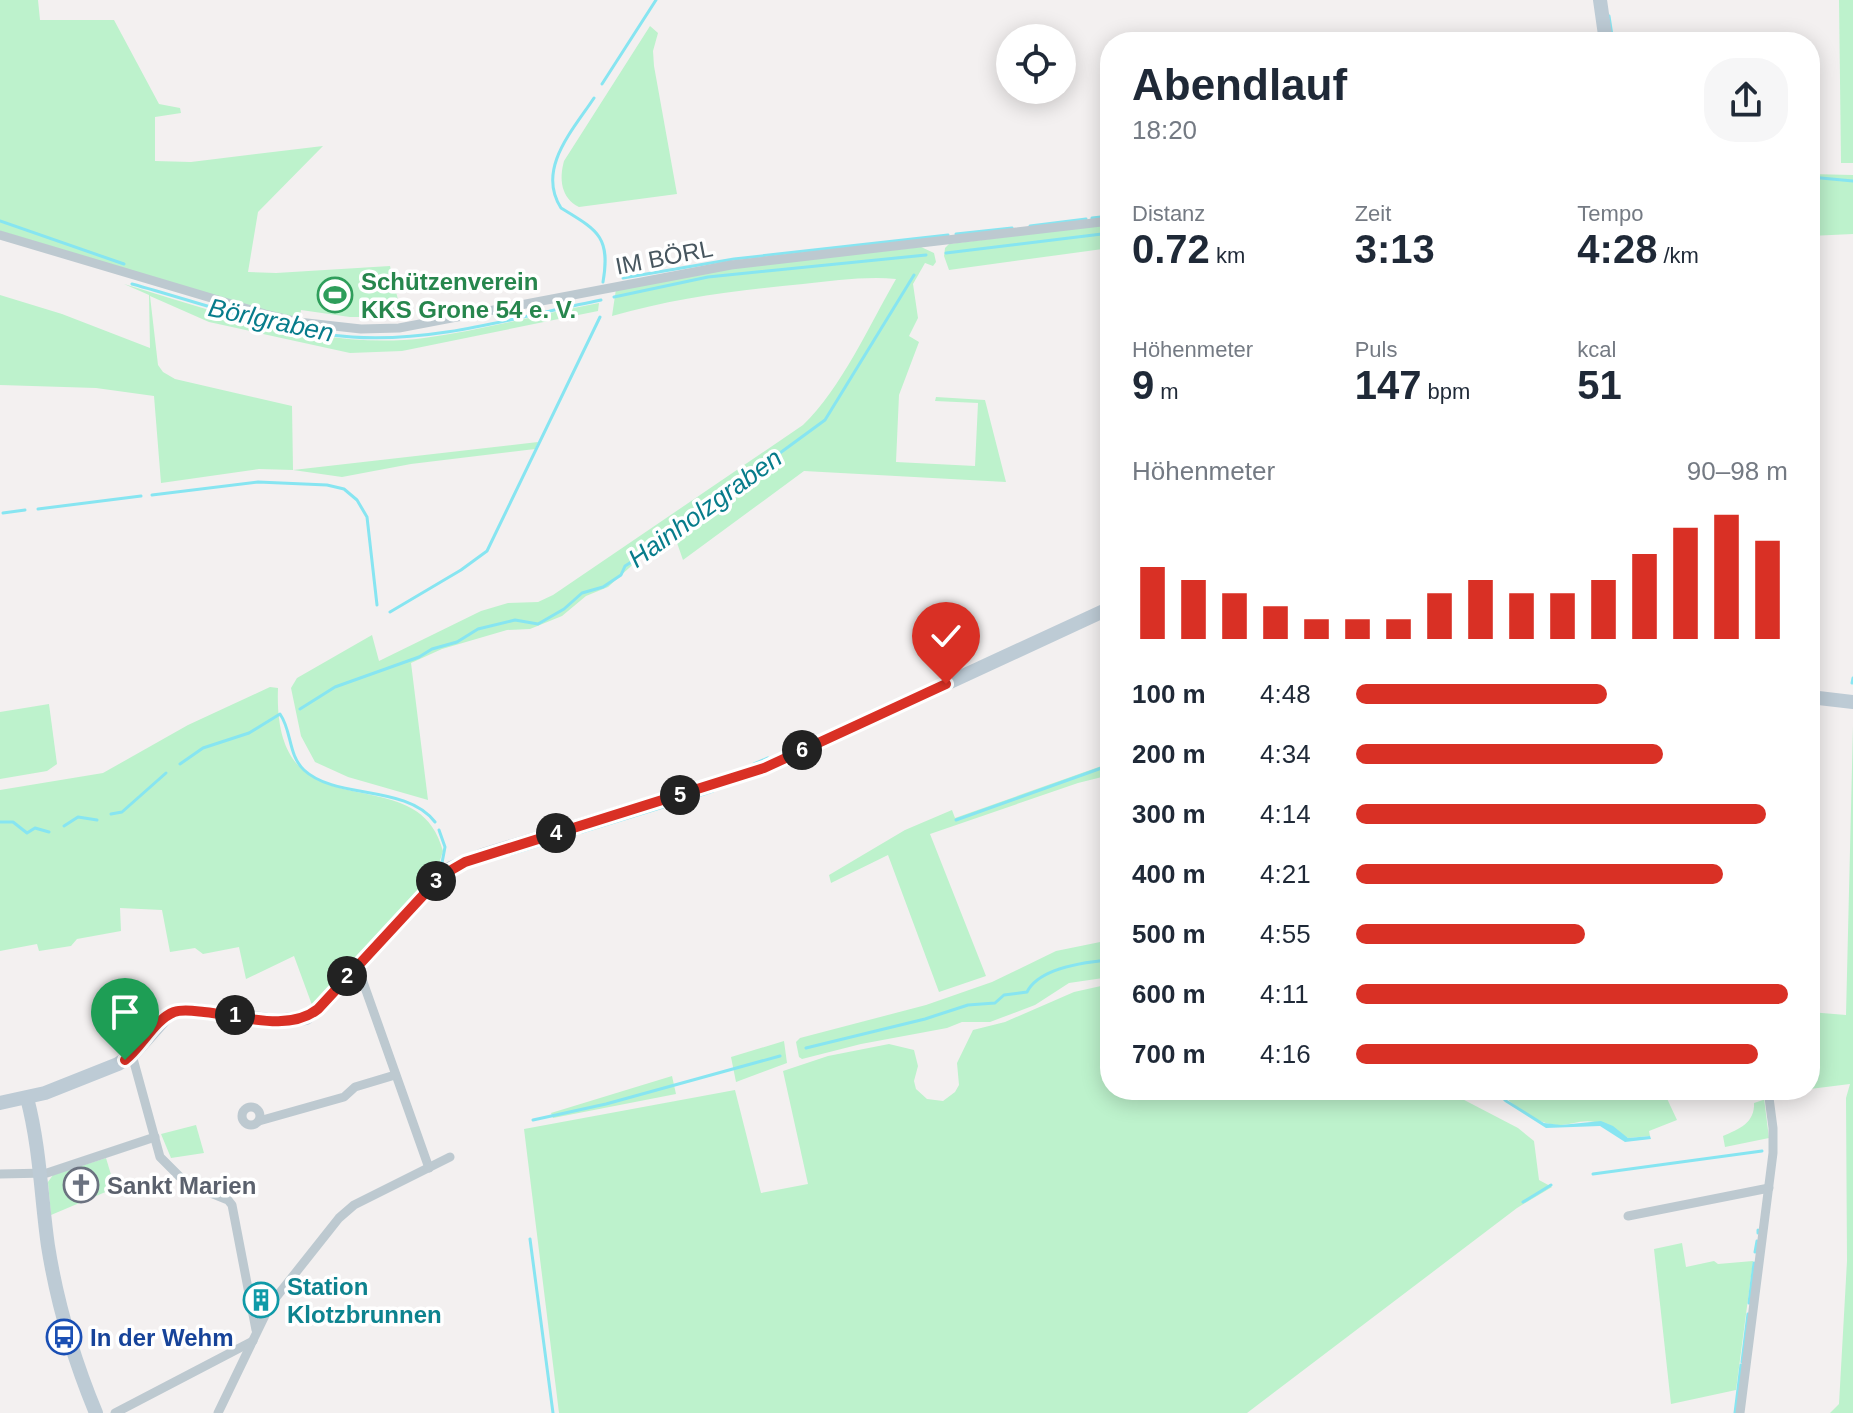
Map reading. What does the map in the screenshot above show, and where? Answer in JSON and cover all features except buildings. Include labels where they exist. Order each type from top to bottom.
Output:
[{"type":"street","points":[[1600,0],[1605,32]]},
{"type":"street","name":"IM BÖRL","points":[[0,235],[268,315],[298,322],[377,330],[441,322],[731,265],[1100,222]]},
{"type":"street","points":[[0,1103],[27,1098],[109,1068],[132,1055],[167,1016],[177,1011],[193,1010],[275,1021],[306,1018],[451,868],[483,855],[764,768],[1100,613]]},
{"type":"street","points":[[1820,698],[1853,702]]},
{"type":"street","points":[[357,965],[429,1168]]},
{"type":"street","points":[[132,1055],[160,1157],[178,1177],[205,1193],[230,1202],[256,1330]]},
{"type":"street","points":[[259,1121],[344,1097],[355,1087],[395,1075]]},
{"type":"street","points":[[27,1098],[56,1286],[74,1354],[96,1413]]},
{"type":"street","points":[[1740,1413],[1769,1188],[1773,1143],[1769,1100]]},
{"type":"street","points":[[0,1174],[40,1174],[155,1137]]},
{"type":"street","points":[[218,1413],[270,1305],[339,1218],[354,1205],[450,1157]]},
{"type":"street","points":[[1628,1216],[1769,1188]]},
{"type":"street","points":[[115,1413],[253,1341]]},
{"type":"green space","points":[[0,0],[38,0],[40,20],[114,20],[159,104],[180,108],[181,113],[155,117],[155,161],[191,162],[323,146],[258,212],[248,272],[390,266],[402,317],[350,317],[301,310],[300,318],[267,311],[0,231]]},
{"type":"green space","points":[[1839,0],[1853,0],[1853,163],[1841,163]]},
{"type":"green space","points":[[650,26],[658,33],[653,51],[654,66],[677,194],[579,207],[568,199],[563,187],[564,161]]},
{"type":"green space","points":[[1820,174],[1853,175],[1853,234],[1820,236]]},
{"type":"green space","points":[[1100,225],[1100,249],[949,270],[944,256],[949,244]]},
{"type":"green space","points":[[921,247],[934,253],[936,262],[933,266],[925,263],[913,284],[918,318],[909,336],[919,342],[899,395],[896,462],[975,466],[978,403],[935,401],[936,397],[985,400],[1006,482],[804,471],[683,560],[676,540],[639,559],[608,587],[586,596],[562,616],[530,629],[507,630],[442,649],[411,663],[428,800],[348,777],[315,762],[301,736],[291,688],[297,678],[372,635],[379,661],[481,611],[508,603],[538,602],[553,595],[803,425],[842,375],[896,279],[850,279],[730,292],[612,316],[616,289],[704,271]]},
{"type":"green space","points":[[124,284],[272,326],[349,339],[387,341],[446,335],[599,303],[598,311],[402,351],[350,353],[209,322],[150,296],[158,365],[163,372],[175,379],[292,406],[293,470],[259,469],[161,483],[154,396],[96,388],[0,385],[0,295],[62,314],[150,348],[149,295]]},
{"type":"green space","points":[[538,442],[535,449],[411,464],[342,477],[293,470]]},
{"type":"green space","points":[[270,687],[278,688],[282,735],[298,765],[321,781],[405,805],[428,822],[443,851],[437,870],[312,1005],[294,956],[246,979],[239,947],[203,954],[195,948],[170,952],[162,910],[120,908],[121,931],[77,939],[71,946],[39,951],[37,944],[0,951],[0,790],[103,773],[188,725]]},
{"type":"green space","points":[[49,704],[57,764],[47,771],[0,779],[0,712]]},
{"type":"green space","points":[[1853,726],[1853,1413],[1830,1413],[1839,1404],[1847,1261],[1846,1098],[1850,1084],[1820,1088],[1820,1013],[1846,1015]]},
{"type":"green space","points":[[1100,767],[1100,778],[930,834],[986,976],[939,992],[888,855],[831,883],[829,875],[905,830],[952,810],[955,818]]},
{"type":"green space","points":[[1100,942],[1100,978],[1069,983],[1035,1005],[990,1022],[962,1022],[947,1028],[802,1059],[799,1057],[796,1042],[800,1038],[926,1005],[992,982],[1056,951]]},
{"type":"green space","points":[[1100,986],[1100,1100],[1464,1100],[1518,1128],[1534,1141],[1539,1180],[1552,1187],[1517,1208],[1247,1413],[559,1413],[524,1129],[735,1090],[761,1193],[808,1184],[783,1071],[828,1056],[889,1044],[914,1050],[918,1066],[914,1081],[916,1089],[927,1099],[943,1101],[959,1085],[957,1063],[973,1030],[1005,1022],[1074,992]]},
{"type":"green space","points":[[784,1041],[787,1063],[736,1082],[731,1057]]},
{"type":"green space","points":[[672,1076],[676,1094],[553,1118],[551,1113]]},
{"type":"green space","points":[[1509,1100],[1668,1100],[1677,1120],[1649,1131],[1650,1136],[1628,1138],[1600,1123],[1586,1121],[1558,1125],[1542,1122]]},
{"type":"green space","points":[[1764,1100],[1769,1138],[1725,1147],[1723,1136],[1749,1120],[1754,1103]]},
{"type":"green space","points":[[196,1125],[204,1153],[171,1158],[161,1134]]},
{"type":"green space","name":"Sankt Marien","points":[[106,1158],[115,1188],[51,1215],[48,1182],[53,1175]]},
{"type":"green space","points":[[1682,1243],[1686,1267],[1714,1261],[1718,1264],[1753,1261],[1736,1390],[1671,1404],[1654,1249]]},
{"type":"water","points":[[1503,1100],[1544,1123],[1561,1125],[1601,1121],[1628,1138],[1650,1136],[1651,1139],[1625,1142],[1600,1126],[1546,1128]]},
{"type":"waterway","points":[[602,84],[656,0]]},
{"type":"waterway","points":[[1609,16],[1611,32]]},
{"type":"waterway","points":[[594,98],[560,150],[553,179],[554,193],[561,208],[584,222],[603,244],[603,282]]},
{"type":"waterway","points":[[1820,178],[1853,181]]},
{"type":"waterway","points":[[1092,218],[1100,217]]},
{"type":"waterway","points":[[1030,226],[1086,219]]},
{"type":"waterway","name":"Börlgraben","points":[[0,221],[124,264]]},
{"type":"waterway","points":[[956,234],[1012,228]]},
{"type":"waterway","points":[[946,253],[1100,234]]},
{"type":"waterway","points":[[623,278],[734,259],[948,235]]},
{"type":"waterway","name":"Börlgraben","points":[[614,297],[708,277],[926,255]]},
{"type":"waterway","name":"Hainholzgraben","points":[[300,709],[335,687],[457,642],[478,629],[515,620],[538,624],[564,609],[582,593],[603,587],[621,575],[625,566],[645,545],[663,542],[825,420],[914,275]]},
{"type":"waterway","name":"Börlgraben","points":[[132,284],[268,323],[352,337],[383,338],[446,332],[601,300]]},
{"type":"waterway","points":[[390,612],[487,551],[600,317]]},
{"type":"waterway","points":[[152,495],[258,482],[327,485],[344,489],[357,500],[367,517],[377,605]]},
{"type":"waterway","points":[[38,509],[141,496]]},
{"type":"waterway","points":[[3,513],[25,510]]},
{"type":"waterway","points":[[1852,683],[1853,678]]},
{"type":"waterway","points":[[180,764],[203,748],[249,733],[280,714],[295,757],[304,770],[334,785],[407,802],[435,822]]},
{"type":"waterway","points":[[754,764],[768,758]]},
{"type":"waterway","points":[[956,820],[1100,769]]},
{"type":"waterway","name":"Hainholzgraben","points":[[111,814],[122,812],[166,773]]},
{"type":"waterway","points":[[670,805],[713,791]]},
{"type":"waterway","points":[[582,832],[663,807]]},
{"type":"waterway","name":"Hainholzgraben","points":[[64,826],[78,817],[97,820]]},
{"type":"waterway","name":"Hainholzgraben","points":[[0,822],[13,822],[27,833],[35,828],[49,832]]},
{"type":"waterway","points":[[439,830],[445,847],[442,863]]},
{"type":"waterway","points":[[511,854],[576,834]]},
{"type":"waterway","points":[[806,1048],[925,1019],[968,1005],[995,1003],[1004,995],[1027,992],[1033,984],[1052,972],[1100,961]]},
{"type":"waterway","points":[[533,1120],[606,1104],[780,1056]]},
{"type":"waterway","points":[[1593,1174],[1762,1151]]},
{"type":"waterway","points":[[1523,1202],[1551,1185]]},
{"type":"waterway","points":[[530,1239],[553,1413]]},
{"type":"waterway","points":[[1755,1252],[1757,1241]]},
{"type":"waterway","points":[[1749,1303],[1754,1263]]},
{"type":"waterway","points":[[1742,1362],[1748,1314]]},
{"type":"waterway","points":[[1735,1413],[1741,1365]]},
{"type":"place","name":"Schützenverein KKS Grone 54 e. V.","points":[[335,295]]},
{"type":"place","name":"Sankt Marien","points":[[81,1185]]},
{"type":"place","name":"Station Klotzbrunnen","points":[[261,1300]]},
{"type":"place","name":"In der Wehm","points":[[64,1337]]},
{"type":"route","points":[[125,1060],[167,1016],[177,1011],[193,1010],[275,1021],[306,1018],[451,868],[764,768],[946,684]]}]
